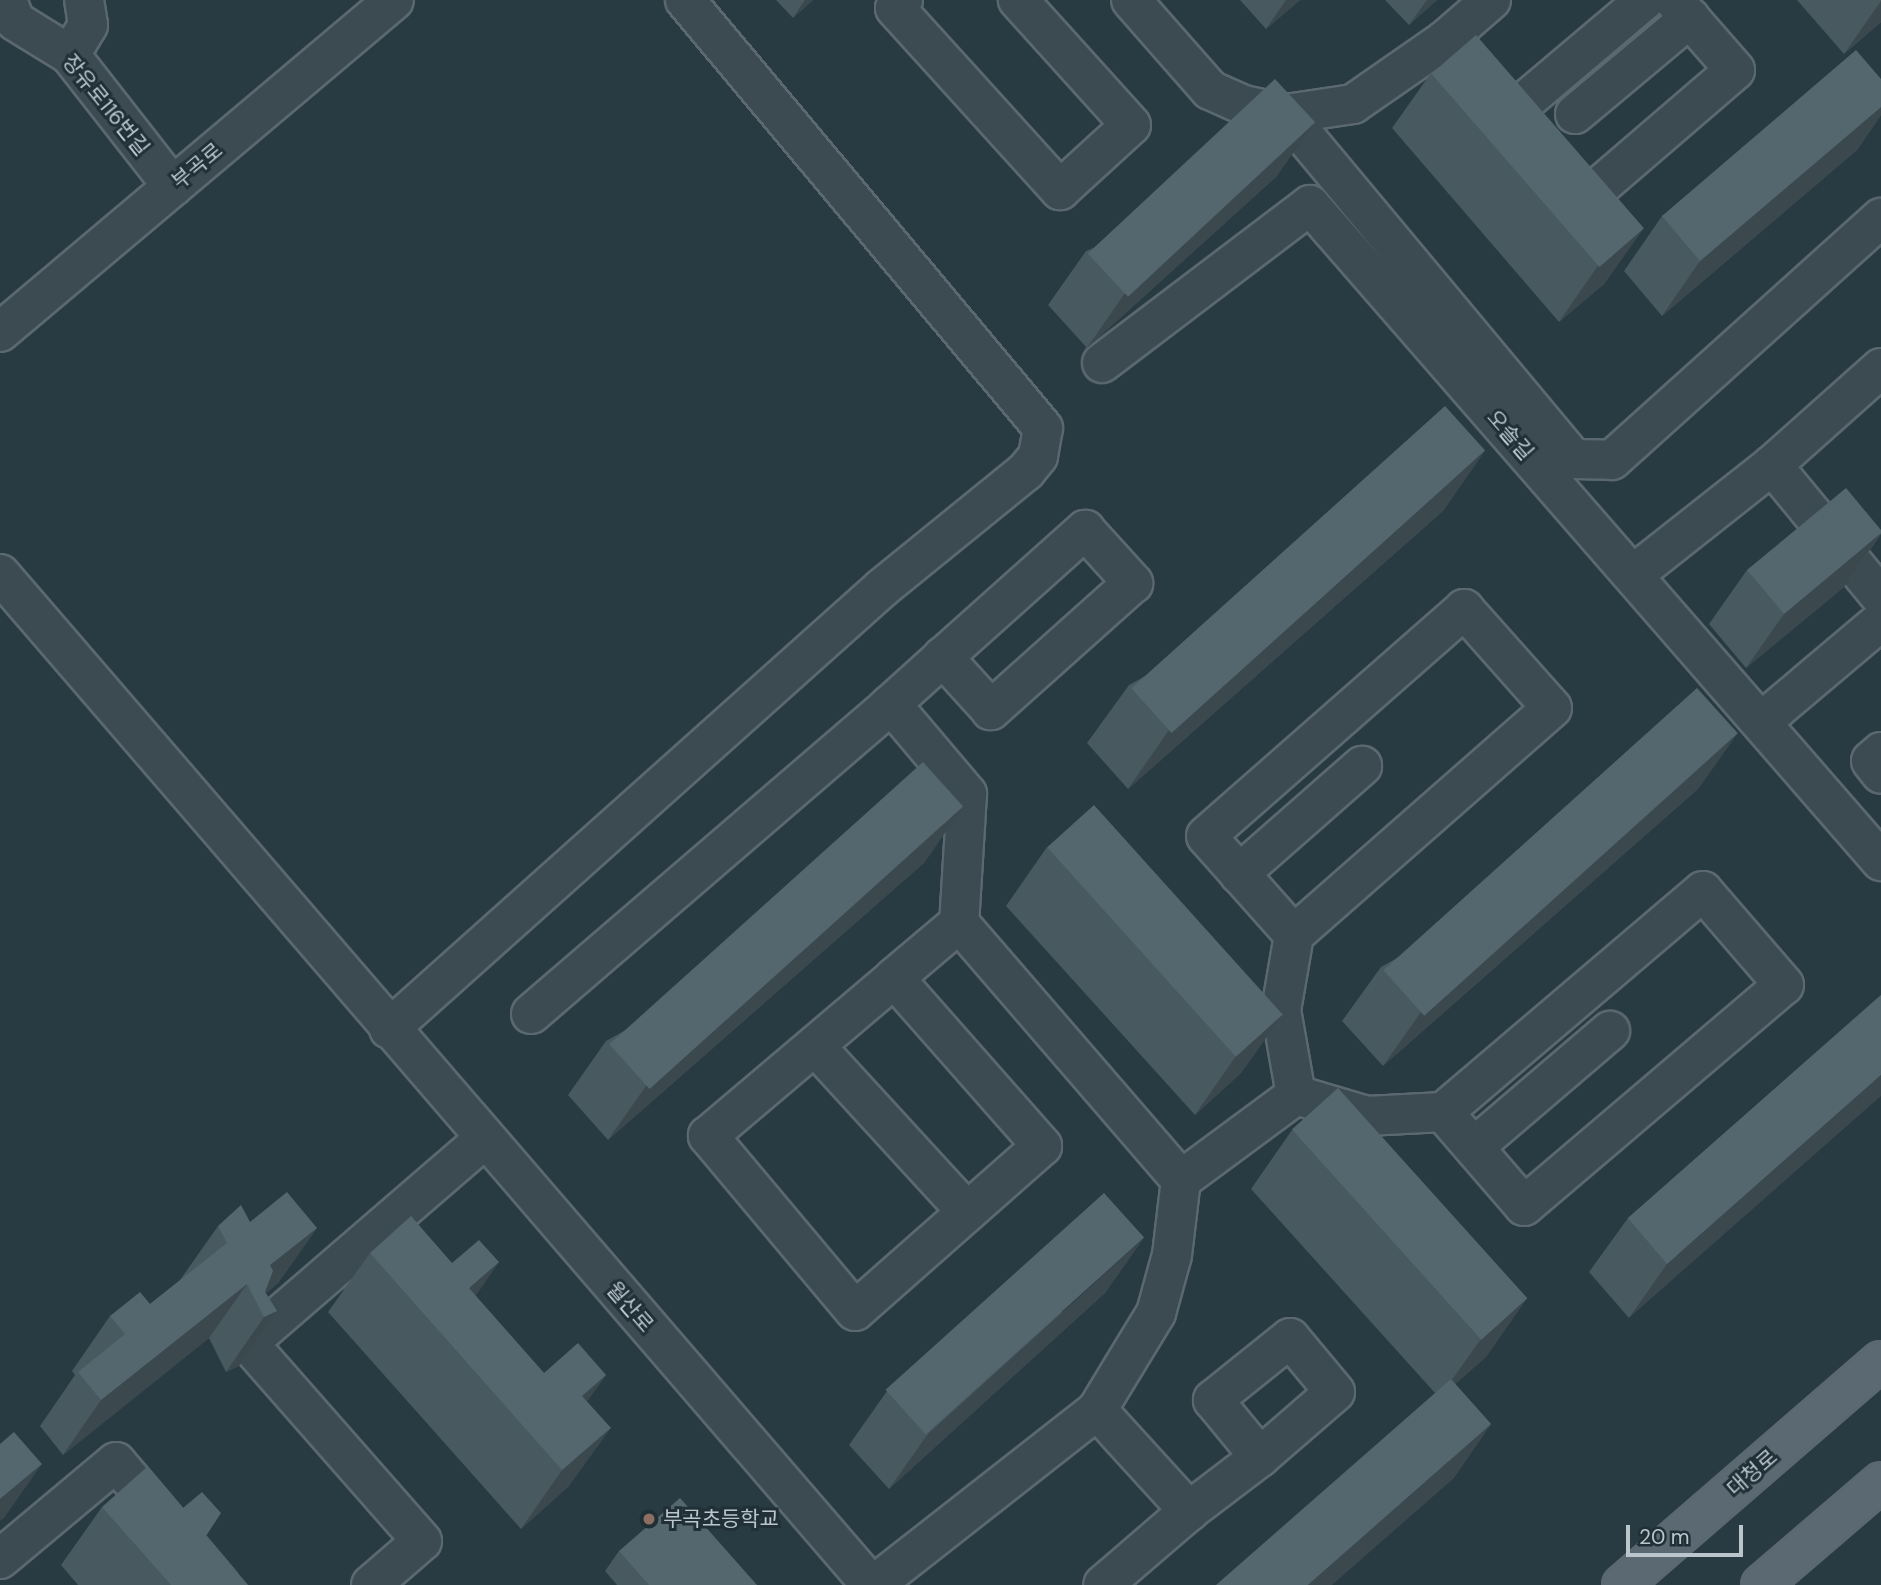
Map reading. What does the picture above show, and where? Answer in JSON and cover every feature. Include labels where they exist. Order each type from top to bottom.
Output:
[{"type":"main road","name":"대청로","points":[[1622,1585],[1881,1361]]},
{"type":"main road","points":[[1761,1585],[1881,1482]]},
{"type":"street","name":"장유로116번길","points":[[7,0],[15,21],[70,55],[173,187]]},
{"type":"street","points":[[70,55],[88,25],[84,0]]},
{"type":"street","name":"부곡로","points":[[0,332],[394,0]]},
{"type":"street","points":[[388,1029],[882,588],[1026,471],[1038,456],[1043,428],[685,0]]},
{"type":"street","points":[[903,0],[895,8],[1060,190],[1131,125],[1018,0]]},
{"type":"street","points":[[1131,0],[1210,90],[1244,105],[1286,114],[1353,104],[1445,40],[1490,0]]},
{"type":"street","points":[[1510,114],[1645,0]]},
{"type":"street","points":[[1445,40],[1584,200],[1735,70],[1682,9],[1575,114]]},
{"type":"street","points":[[1286,114],[1573,459],[1612,460],[1881,218]]},
{"type":"street","name":"오솔길","points":[[1102,363],[1310,205],[1881,862]]},
{"type":"street","points":[[1643,568],[1772,465],[1881,368]]},
{"type":"street","points":[[1772,465],[1881,597]]},
{"type":"street","points":[[531,1014],[891,704],[943,657],[1085,530],[1133,583],[991,710],[943,657]]},
{"type":"street","name":"월산로","points":[[0,574],[388,1029],[872,1585]]},
{"type":"street","points":[[1294,935],[1206,836],[1464,609],[1552,708],[1294,935],[1281,1010],[1296,1095]]},
{"type":"street","points":[[1772,713],[1881,621]]},
{"type":"street","points":[[891,704],[967,794],[959,923],[1181,1180]]},
{"type":"street","points":[[1881,752],[1871,761],[1881,774]]},
{"type":"street","points":[[1239,874],[1362,766]]},
{"type":"street","points":[[1296,1095],[1367,1116],[1443,1112],[1703,891],[1784,985],[1524,1206],[1443,1112]]},
{"type":"street","points":[[894,978],[1042,1146],[855,1311],[708,1136],[815,1046],[894,978],[959,923]]},
{"type":"street","points":[[1474,1147],[1610,1031]]},
{"type":"street","points":[[815,1046],[967,1212]]},
{"type":"street","points":[[872,1585],[1097,1410],[1156,1313],[1172,1255],[1181,1180],[1296,1095]]},
{"type":"street","points":[[371,1585],[422,1541],[248,1343],[484,1139]]},
{"type":"street","points":[[1097,1410],[1189,1511]]},
{"type":"street","points":[[1103,1585],[1189,1511],[1260,1457]]},
{"type":"street","points":[[0,1559],[116,1461],[220,1585]]},
{"type":"building","points":[[1476,35],[1644,228],[1599,267],[1431,74]]},
{"type":"building","points":[[1856,50],[1881,79],[1881,107],[1700,261],[1662,216]]},
{"type":"building","points":[[1275,79],[1315,122],[1128,297],[1088,254]]},
{"type":"building","points":[[1445,406],[1485,451],[1172,733],[1131,688]]},
{"type":"building","points":[[1846,488],[1881,533],[1784,614],[1747,570]]},
{"type":"building","points":[[1697,688],[1738,733],[1424,1016],[1383,970]]},
{"type":"building","points":[[923,762],[963,807],[650,1089],[609,1044]]},
{"type":"building","points":[[1094,805],[1283,1015],[1236,1057],[1047,847]]},
{"type":"building","points":[[1881,995],[1881,1075],[1667,1264],[1628,1218]]},
{"type":"building","points":[[1338,1088],[1527,1298],[1481,1340],[1292,1129]]},
{"type":"building","points":[[287,1192],[317,1228],[270,1265],[273,1271],[265,1292],[277,1311],[264,1317],[247,1284],[101,1400],[78,1372],[125,1334],[110,1316],[140,1292],[150,1304],[227,1243],[218,1226],[241,1205],[250,1222]]},
{"type":"building","points":[[1104,1193],[1144,1238],[926,1434],[886,1390]]},
{"type":"building","points":[[411,1216],[452,1263],[479,1240],[499,1262],[469,1288],[544,1373],[578,1343],[606,1375],[582,1396],[611,1428],[562,1470],[370,1253]]},
{"type":"building","points":[[1451,1379],[1491,1424],[1308,1585],[1216,1585]]},
{"type":"building","points":[[14,1432],[42,1464],[0,1499],[0,1444]]},
{"type":"building","points":[[147,1467],[183,1508],[202,1492],[221,1513],[206,1536],[248,1585],[171,1585],[102,1507]]},
{"type":"building","points":[[680,1498],[757,1585],[649,1585],[619,1551]]},
{"type":"place","name":"부곡초등학교","points":[[649,1519]]}]
